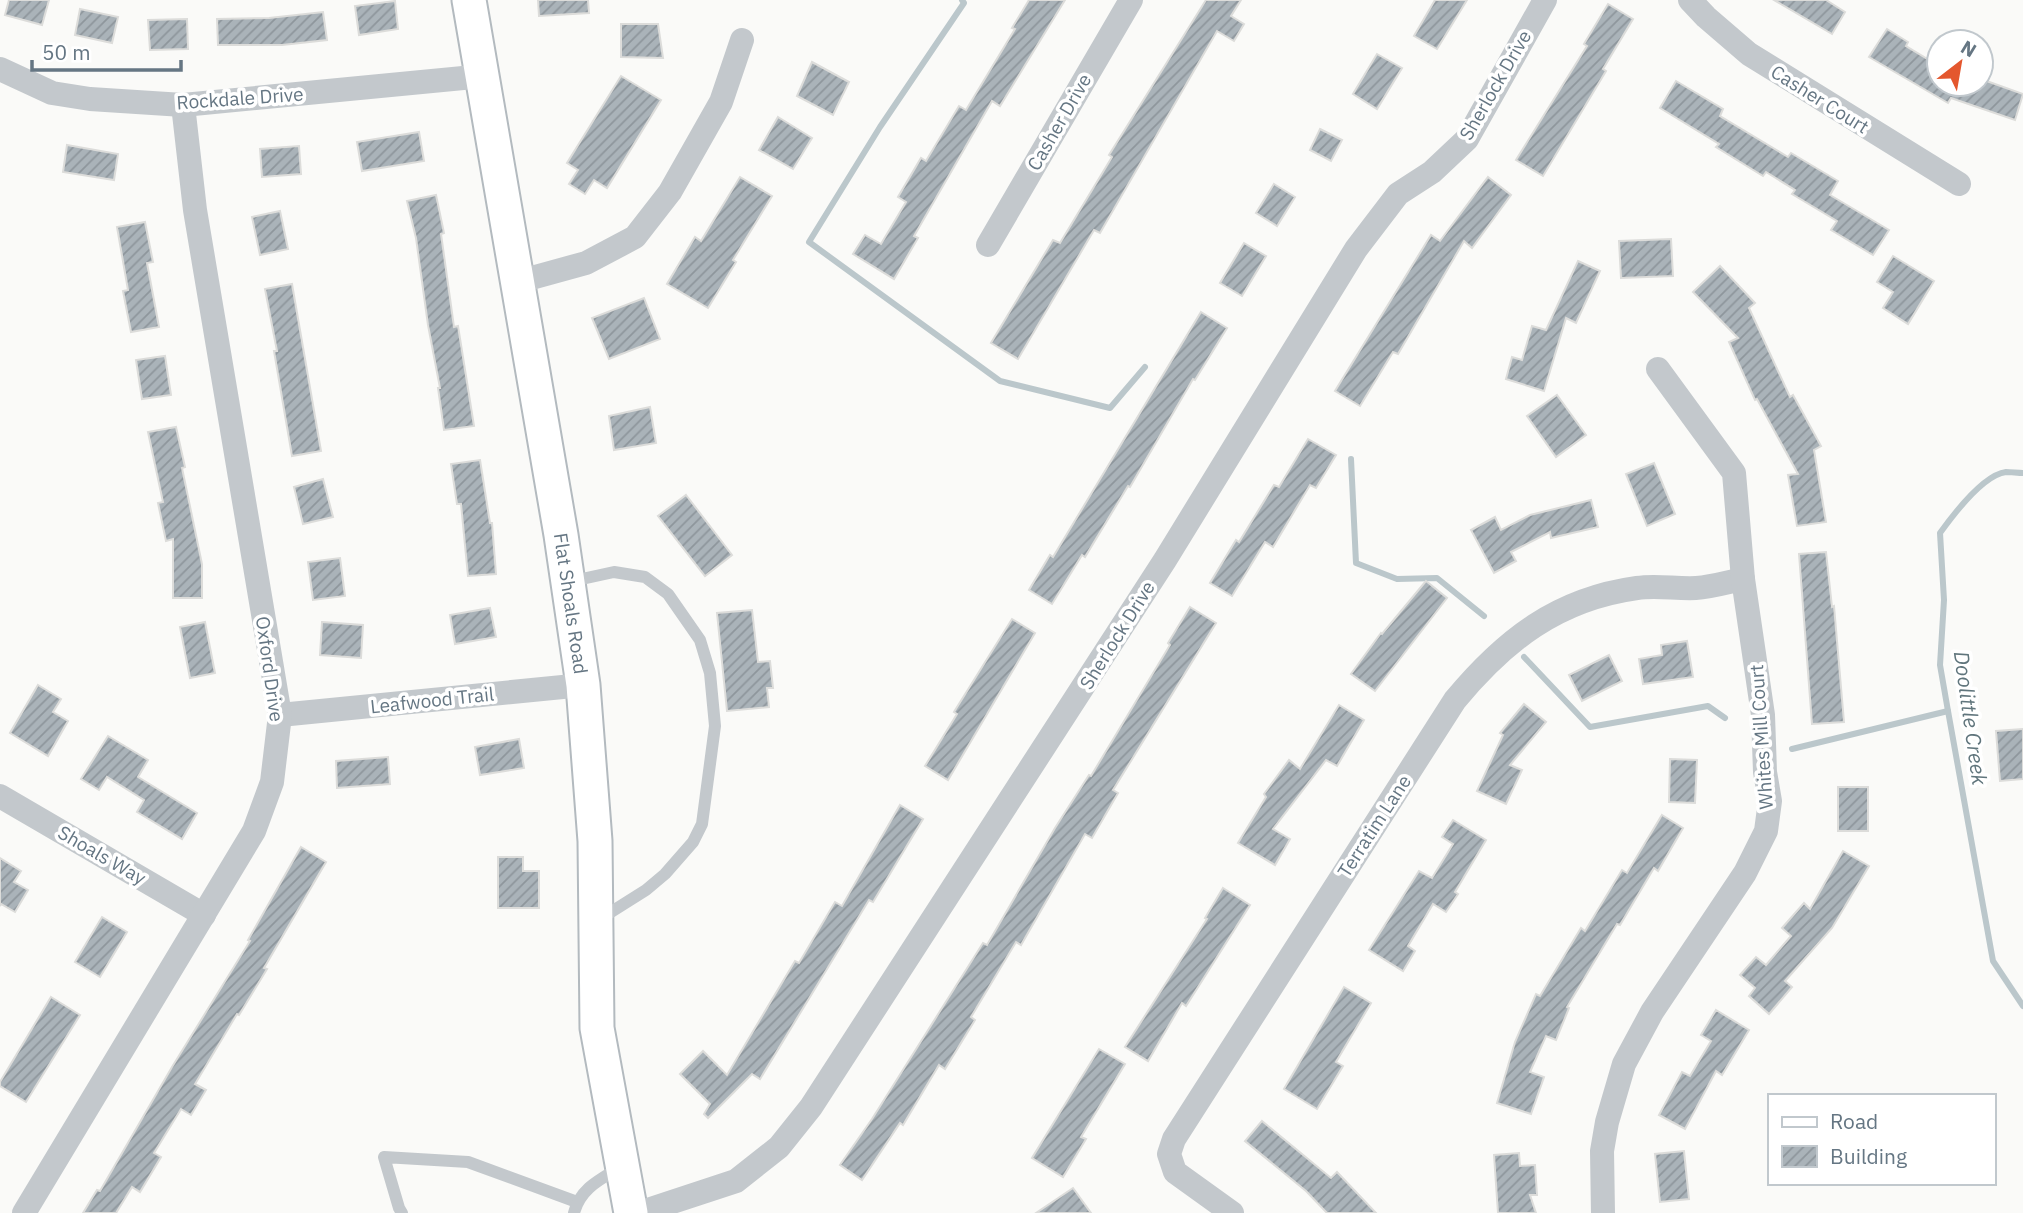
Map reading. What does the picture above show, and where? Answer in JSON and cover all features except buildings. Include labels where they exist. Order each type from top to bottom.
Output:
[{"type":"main road","name":"Flat Shoals Road","points":[[470,0],[583,685],[595,841],[597,1027],[631,1213]]},
{"type":"street","name":"Casher Drive","points":[[988,245],[1131,0]]},
{"type":"street","name":"Sherlock Drive","points":[[639,1213],[736,1181],[779,1147],[811,1107],[1158,572],[1356,249],[1398,194],[1432,172],[1467,139],[1545,0]]},
{"type":"street","name":"Casher Court","points":[[1690,0],[1749,54],[1959,184]]},
{"type":"street","points":[[517,282],[586,263],[635,237],[670,192],[721,102],[742,40]]},
{"type":"street","name":"Rockdale Drive","points":[[0,69],[52,93],[90,99],[183,105],[484,76]]},
{"type":"street","name":"Oxford Drive","points":[[24,1213],[254,831],[272,782],[280,715],[195,210],[183,105]]},
{"type":"street","name":"Whites Mill Court","points":[[1603,1213],[1602,1151],[1606,1122],[1624,1065],[1652,1012],[1745,873],[1766,831],[1770,801],[1765,772],[1763,715],[1743,579],[1734,473],[1658,369]]},
{"type":"street","name":"Terratim Lane","points":[[1232,1213],[1175,1172],[1168,1154],[1174,1139],[1455,700],[1504,647],[1538,623],[1582,602],[1639,587],[1698,588],[1743,579]]},
{"type":"street","name":"Leafwood Trail","points":[[280,715],[583,685]]},
{"type":"street","name":"Shoals Way","points":[[0,796],[204,915]]},
{"type":"lane","points":[[567,583],[614,572],[632,573],[645,577],[668,594],[700,640],[710,673],[715,726],[702,824],[693,842],[646,891],[596,922]]},
{"type":"lane","points":[[402,1213],[398,1208],[384,1157],[468,1162],[575,1207],[591,1185],[623,1167]]},
{"type":"waterway","points":[[962,0],[964,3],[880,127],[809,242],[1000,381],[1110,408],[1145,367]]},
{"type":"waterway","points":[[1351,459],[1356,563],[1397,579],[1437,578],[1484,616]]},
{"type":"waterway","name":"Doolittle Creek","points":[[2023,473],[2006,472],[1988,480],[1969,497],[1940,533],[1944,600],[1940,665],[1948,711],[1993,961],[2023,1006]]},
{"type":"waterway","points":[[1524,657],[1590,727],[1708,706],[1725,718]]},
{"type":"waterway","points":[[1792,749],[1948,711]]}]
